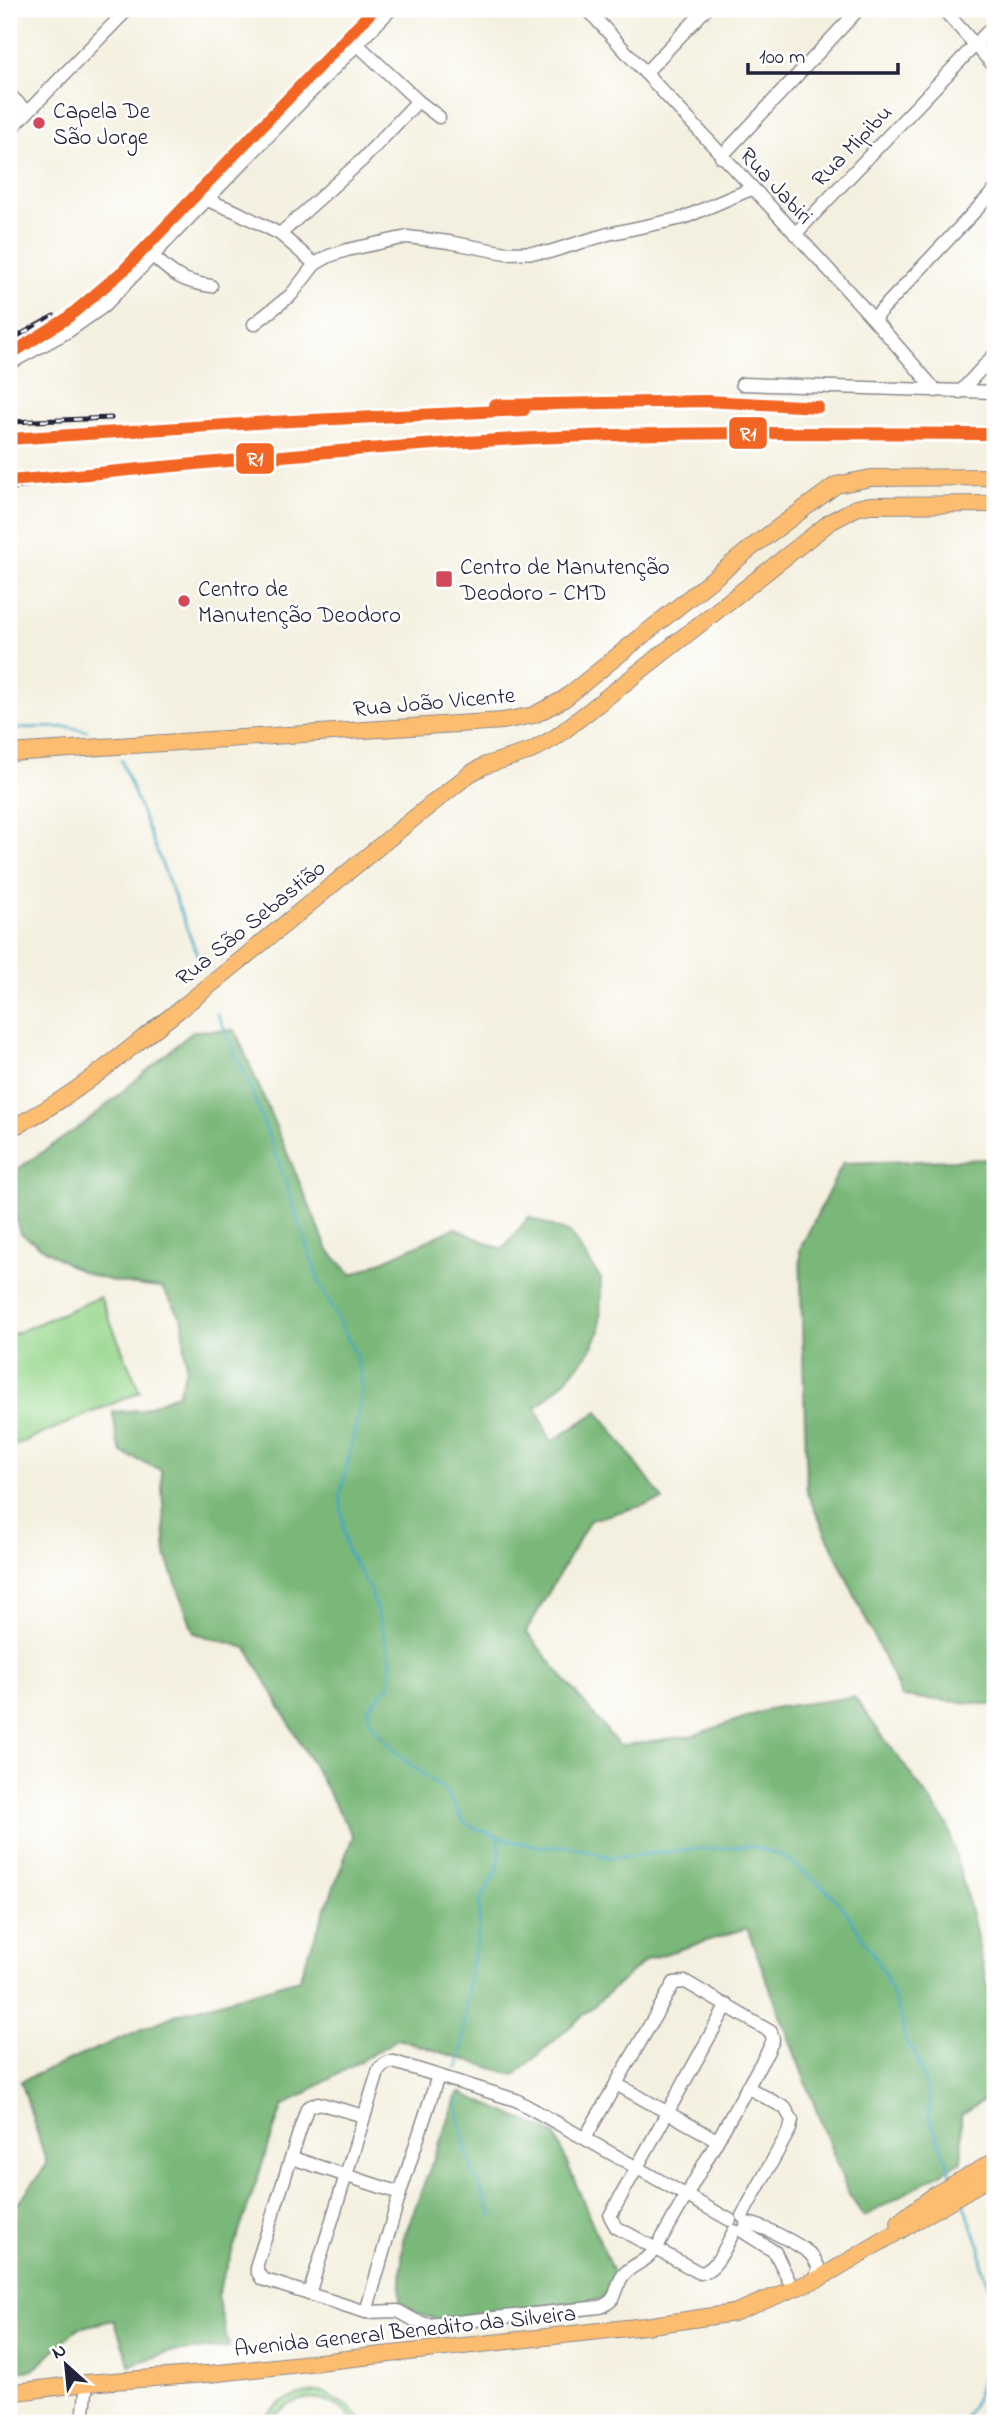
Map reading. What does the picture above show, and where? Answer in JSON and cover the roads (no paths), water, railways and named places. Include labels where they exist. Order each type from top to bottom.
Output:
[{"type":"main road","points":[[912,503],[920,477]]},
{"type":"main road","name":"Rua João Vicente","points":[[9,753],[523,718],[544,710],[570,694],[756,544],[836,485],[871,478],[995,477]]},
{"type":"main road","points":[[756,544],[773,565],[843,514],[870,505],[995,504]]},
{"type":"main road","name":"Rua São Sebastião","points":[[9,1129],[47,1109],[90,1079],[471,773],[485,765],[522,755],[548,742],[773,565]]},
{"type":"main road","name":"Avenida General Benedito da Silveira","points":[[9,2393],[87,2383],[219,2373],[687,2321],[744,2311],[865,2253],[968,2183],[995,2161]]},
{"type":"main road","name":"Avenida General Benedito da Silveira","points":[[968,2183],[995,2174]]},
{"type":"street","points":[[9,131],[128,9]]},
{"type":"street","points":[[12,362],[76,327],[96,312],[391,9]]},
{"type":"street","name":"Rua Jabiri","points":[[587,9],[721,157],[874,318],[936,391]]},
{"type":"street","points":[[645,73],[706,9]]},
{"type":"street","points":[[721,157],[859,9]]},
{"type":"street","points":[[943,9],[995,67]]},
{"type":"street","name":"Rua Mipibu","points":[[795,234],[995,24]]},
{"type":"street","points":[[357,44],[439,117]]},
{"type":"street","points":[[9,94],[27,112]]},
{"type":"street","points":[[280,234],[362,160],[418,101]]},
{"type":"street","points":[[254,324],[291,295],[314,264],[347,250],[407,237],[506,253],[549,252],[608,234],[683,218],[751,189]]},
{"type":"street","points":[[874,318],[995,190]]},
{"type":"street","points":[[207,200],[280,234],[314,264]]},
{"type":"street","points":[[153,256],[180,279],[211,286]]},
{"type":"street","points":[[960,392],[995,354]]},
{"type":"street","points":[[742,384],[995,392]]},
{"type":"street","points":[[364,2116],[318,2103],[305,2110],[257,2270],[264,2281],[366,2312],[396,2310],[416,2321],[432,2325],[600,2307],[612,2300],[624,2274],[649,2258],[656,2249],[771,2044],[772,2035],[766,2028],[686,1982],[674,1983],[585,2138]]},
{"type":"street","points":[[727,2006],[610,2216],[616,2227],[693,2270],[704,2273],[712,2267],[739,2224],[790,2129],[792,2120],[785,2108],[747,2087]]},
{"type":"street","points":[[309,2294],[379,2069],[385,2063],[394,2062],[516,2100],[739,2224],[773,2249],[807,2281]]},
{"type":"street","points":[[366,2312],[400,2193],[438,2076]]},
{"type":"street","points":[[616,2084],[717,2140]]},
{"type":"street","points":[[292,2158],[400,2193]]},
{"type":"street","points":[[739,2224],[774,2234],[809,2253],[807,2281]]},
{"type":"street","points":[[86,2423],[84,2411],[87,2383]]},
{"type":"waterway","points":[[9,728],[68,727],[87,731]]},
{"type":"waterway","points":[[121,760],[199,959]]},
{"type":"waterway","points":[[217,1013],[244,1072],[275,1152],[320,1284],[355,1353],[360,1372],[362,1389],[359,1411],[340,1496],[346,1549],[371,1591],[391,1660],[389,1686],[368,1708],[369,1718],[377,1731],[404,1760],[445,1790],[465,1823],[515,1842],[543,1847],[569,1846],[612,1858],[752,1846],[783,1856],[807,1874],[830,1893],[847,1913],[882,1969],[900,2014],[905,2041],[914,2052],[925,2082],[929,2098],[929,2117],[953,2177]]},
{"type":"waterway","points":[[458,2068],[463,2044],[468,1984],[479,1928],[480,1901],[498,1869],[500,1852],[497,1837]]},
{"type":"waterway","points":[[457,2101],[469,2160],[493,2216]]},
{"type":"waterway","points":[[962,2200],[980,2247],[994,2323],[992,2344],[976,2397],[962,2423]]},
{"type":"railway","points":[[9,355],[66,319],[124,270],[374,9]]},
{"type":"railway","points":[[9,341],[54,316]]},
{"type":"railway","points":[[9,422],[111,418]]},
{"type":"railway","points":[[9,489],[87,475]]},
{"type":"place","name":"Capela De São Jorge","points":[[39,123]]},
{"type":"place","name":"Centro de Manutenção Deodoro - CMD","points":[[444,579]]},
{"type":"place","name":"Centro de Manutenção Deodoro","points":[[184,601]]}]
